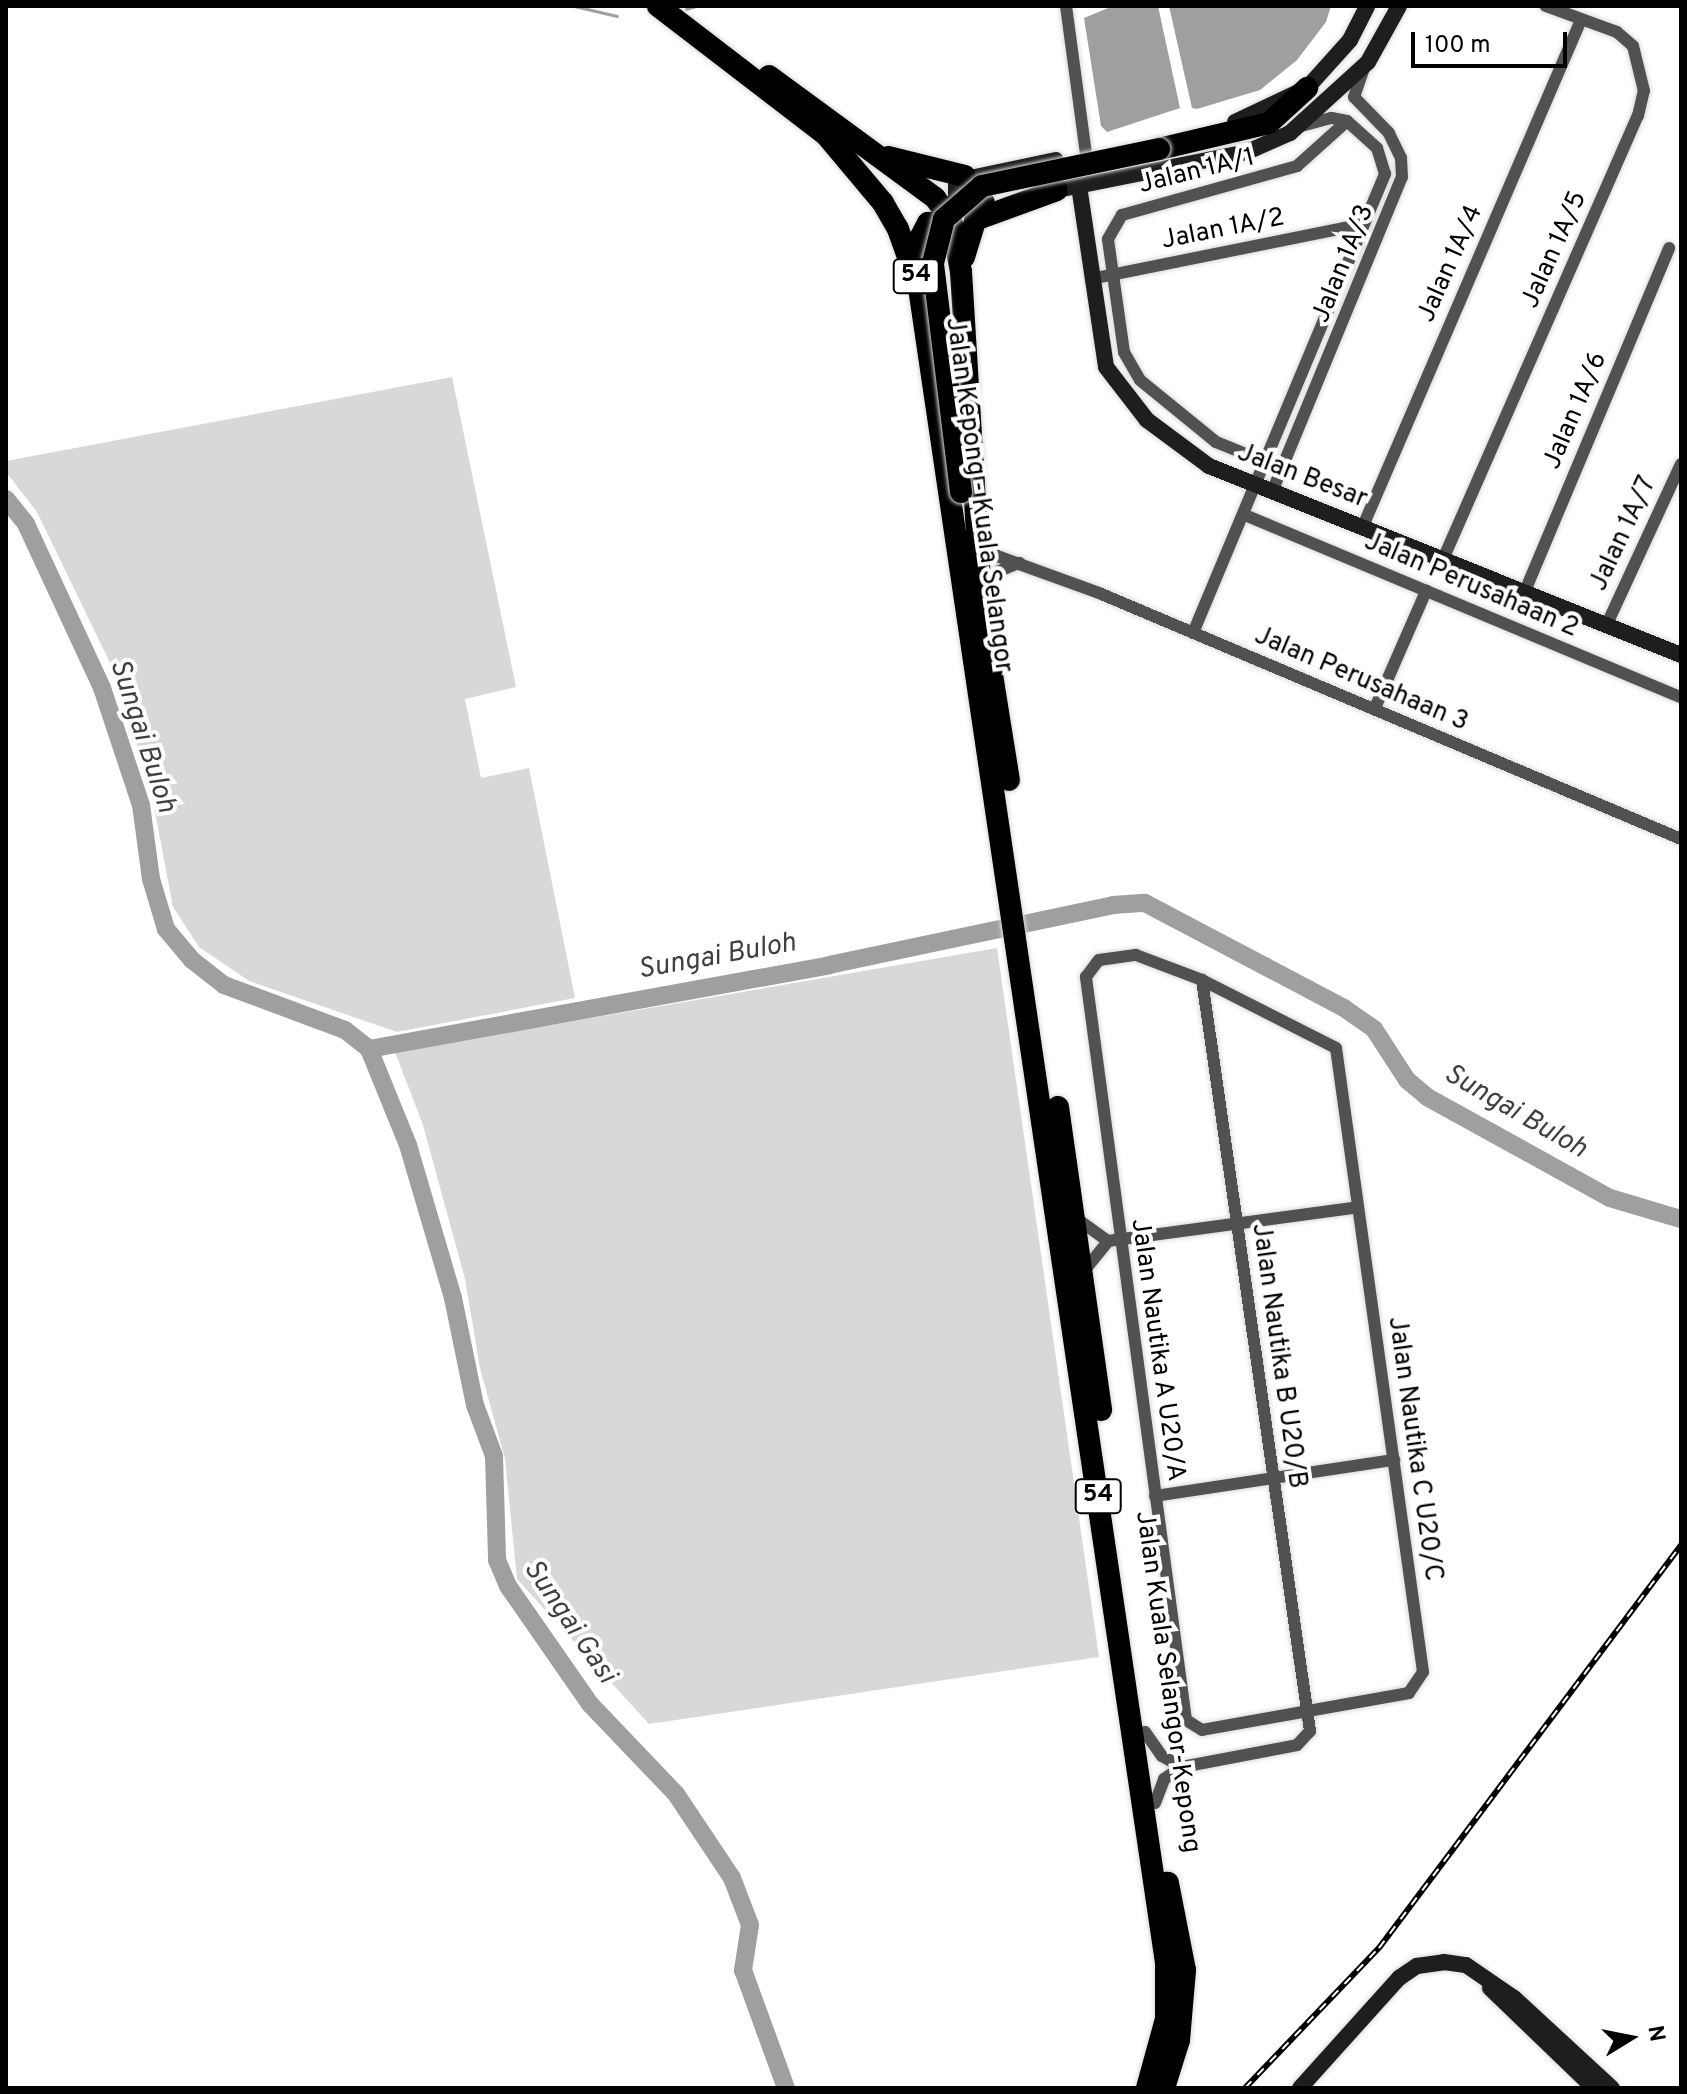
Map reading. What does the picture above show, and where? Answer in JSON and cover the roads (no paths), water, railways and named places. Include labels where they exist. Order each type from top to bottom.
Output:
[{"type":"highway","name":"Jalan Kepong - Kuala Selangor","points":[[658,6],[826,135],[883,203],[898,229],[919,288],[1028,950]]},
{"type":"highway","name":"Jalan Kepong - Kuala Selangor","points":[[702,39],[769,76],[945,207],[955,230]]},
{"type":"highway","points":[[973,605],[933,263],[944,219],[982,186],[1269,123],[1307,88]]},
{"type":"highway","points":[[826,135],[892,186],[925,205],[945,207],[984,202]]},
{"type":"highway","points":[[872,152],[965,176]]},
{"type":"highway","points":[[961,272],[975,220],[1068,188]]},
{"type":"highway","points":[[919,288],[922,229],[936,220],[955,230]]},
{"type":"highway","name":"54","points":[[955,230],[961,272],[978,538]]},
{"type":"highway","name":"Jalan Kepong - Kuala Selangor","points":[[973,605],[978,538]]},
{"type":"highway","name":"Jalan Kuala Selangor-Kepong","points":[[1028,950],[1083,1274],[1155,1803],[1185,1970],[1179,2040],[1164,2088]]},
{"type":"highway","name":"Jalan Kuala Selangor-Kepong","points":[[1028,950],[1166,1962],[1168,1998],[1161,2041],[1147,2088]]},
{"type":"highway","points":[[1176,2088],[1187,2039],[1185,1970]]},
{"type":"highway","points":[[1137,2088],[1161,2041]]},
{"type":"street","points":[[1066,6],[1086,154]]},
{"type":"street","points":[[1347,121],[1331,118],[1301,126],[1247,152],[984,202],[956,197],[953,186],[965,176],[1227,126],[1307,88],[1350,40],[1367,6]]},
{"type":"street","points":[[1301,126],[1368,62],[1399,6]]},
{"type":"street","name":"Jalan 1A/5","points":[[1444,557],[1638,116],[1644,91],[1633,46],[1617,32],[1546,6]]},
{"type":"street","name":"Jalan 1A/4","points":[[1363,526],[1581,20]]},
{"type":"street","name":"Jalan 1A/3","points":[[1272,492],[1402,177],[1396,145],[1354,97],[1368,62]]},
{"type":"street","name":"Jalan 1A/3","points":[[1193,633],[1245,515],[1253,484],[1385,174],[1384,160],[1367,136],[1347,121]]},
{"type":"street","name":"Jalan 1A/1","points":[[1263,461],[1216,442],[1140,380],[1124,352],[1108,239],[1122,215],[1278,174],[1314,156],[1347,121]]},
{"type":"street","points":[[1367,136],[1378,122]]},
{"type":"street","name":"Jalan Besar","points":[[1068,188],[1091,279],[1106,367],[1118,388],[1147,420],[1209,466],[1444,557],[1681,655]]},
{"type":"street","name":"Jalan 1A/2","points":[[1091,279],[1364,224]]},
{"type":"street","name":"Jalan 1A/6","points":[[1525,591],[1669,248]]},
{"type":"street","name":"Jalan 1A/7","points":[[1607,624],[1681,464]]},
{"type":"street","name":"Jalan Perusahaan 2","points":[[1245,515],[1681,697]]},
{"type":"street","name":"Jalan Perusahaan 3","points":[[978,538],[997,556],[1022,563],[1375,708],[1681,839]]},
{"type":"street","points":[[973,605],[999,571],[1022,563]]},
{"type":"street","points":[[1375,708],[1426,591]]},
{"type":"street","name":"Jalan Nautika A U20/A","points":[[1202,980],[1136,955],[1099,960],[1086,977],[1114,1240],[1190,1726],[1202,1730],[1308,1708]]},
{"type":"street","name":"Jalan Nautika C U20/C","points":[[1202,980],[1336,1048],[1423,1672],[1409,1693],[1308,1708]]},
{"type":"street","name":"Jalan Nautika B U20/B","points":[[1182,1767],[1307,1739],[1308,1708],[1202,980]]},
{"type":"street","points":[[1083,1274],[1092,1254],[1114,1240],[1358,1207]]},
{"type":"street","points":[[1074,1216],[1114,1240]]},
{"type":"street","points":[[1155,1496],[1394,1460]]},
{"type":"street","points":[[1145,1732],[1162,1756],[1182,1767],[1164,1779],[1155,1803]]},
{"type":"street","points":[[1300,2088],[1408,1972],[1444,1962],[1480,1974],[1514,1998],[1612,2088]]},
{"type":"street","points":[[1480,1974],[1505,2006],[1594,2088]]},
{"type":"waterway","points":[[574,6],[617,16]]},
{"type":"waterway","points":[[686,9],[696,6]]},
{"type":"waterway","name":"Sungai Buloh","points":[[6,499],[26,524],[102,688],[141,805],[151,879],[166,929],[192,960],[224,985],[345,1030],[369,1049],[829,965],[1113,905],[1145,903],[1344,1008],[1374,1029],[1407,1080],[1427,1097],[1610,1198],[1681,1219]]},
{"type":"waterway","name":"Sungai Gasi","points":[[369,1049],[408,1145],[453,1298],[475,1405],[494,1456],[497,1560],[508,1586],[590,1704],[676,1794],[732,1878],[750,1925],[743,1970],[786,2088]]},
{"type":"railway","points":[[1245,2088],[1379,1948],[1681,1545]]}]
